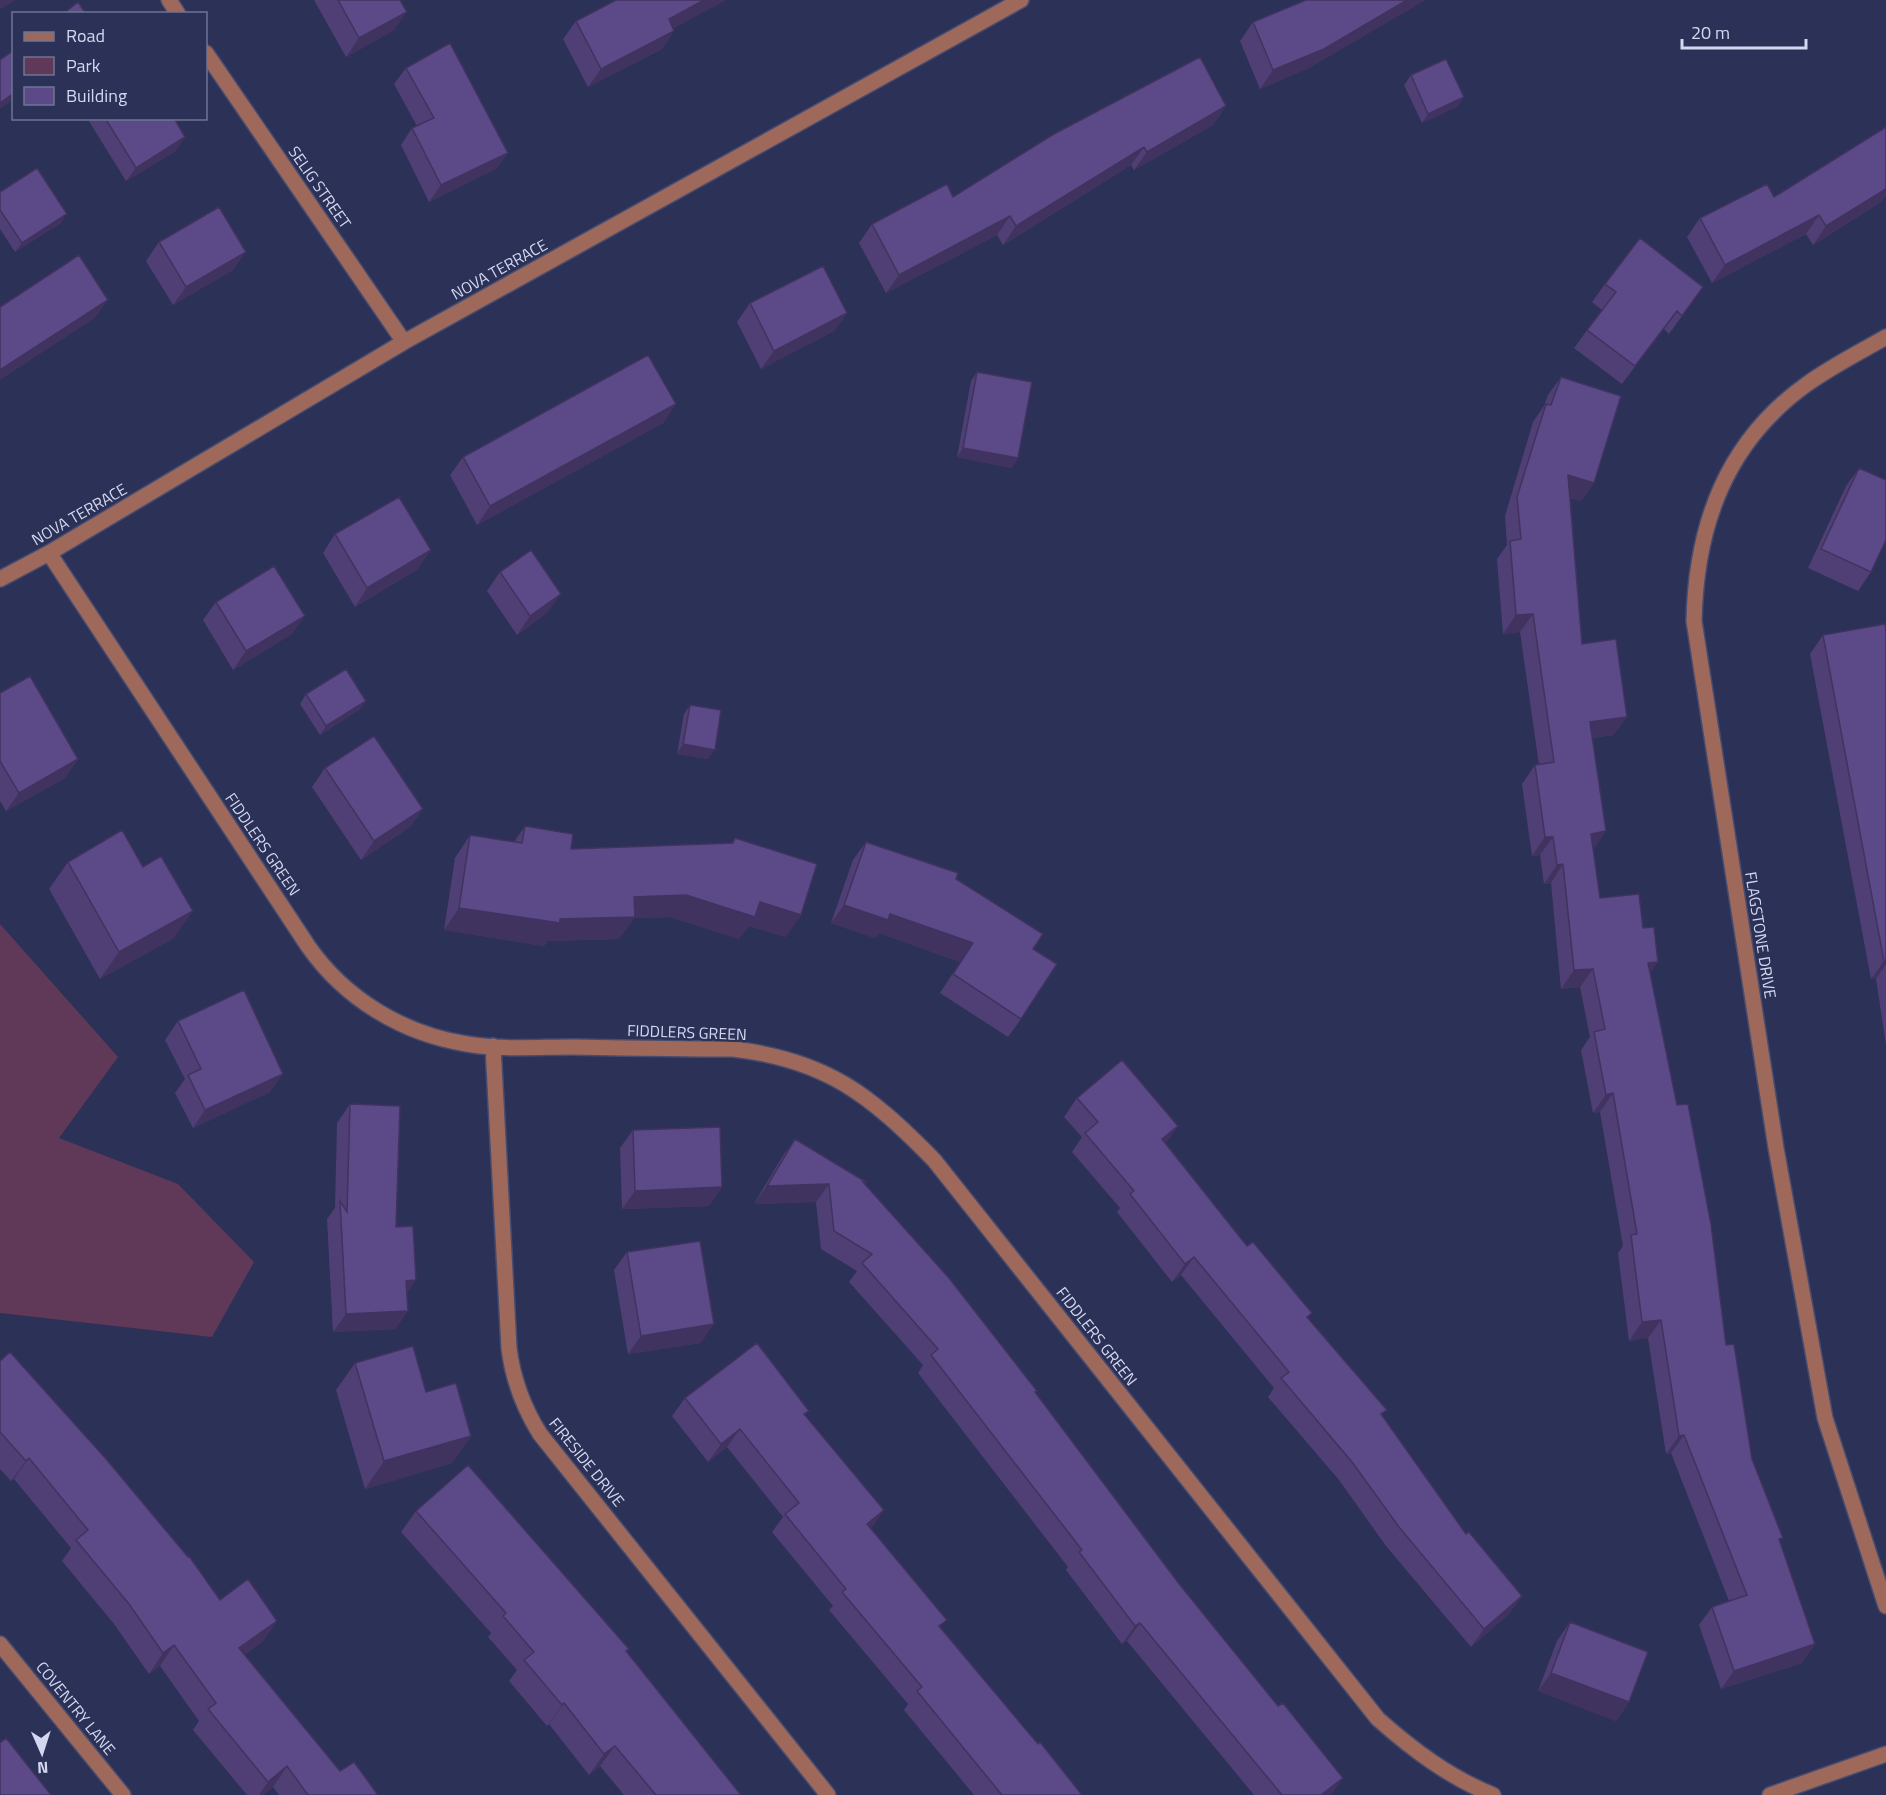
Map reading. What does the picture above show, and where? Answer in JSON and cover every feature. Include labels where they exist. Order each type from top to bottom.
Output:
[{"type":"street","name":"NOVA TERRACE","points":[[0,579],[49,553],[404,342],[1021,0]]},
{"type":"street","name":"SELIG STREET","points":[[207,54],[404,342]]},
{"type":"street","name":"FLAGSTONE DRIVE","points":[[1886,338],[1807,384],[1773,414],[1737,458],[1717,495],[1704,532],[1695,579],[1694,621],[1776,1148],[1826,1418],[1886,1606]]},
{"type":"street","name":"FIDDLERS GREEN","points":[[49,553],[308,946],[331,974],[358,998],[410,1029],[469,1045],[733,1049],[759,1052],[798,1061],[828,1074],[878,1106],[934,1160],[1378,1719],[1401,1740],[1445,1771],[1493,1795]]},
{"type":"street","name":"FIRESIDE DRIVE","points":[[493,1046],[509,1348],[515,1384],[522,1402],[546,1441],[828,1795]]},
{"type":"street","name":"COVENTRY LANE","points":[[0,1644],[123,1795]]},
{"type":"street","points":[[1770,1795],[1886,1754]]},
{"type":"green space","points":[[0,924],[118,1057],[59,1138],[178,1184],[254,1262],[212,1337],[0,1313]]},
{"type":"building","points":[[338,0],[400,0],[407,12],[359,38]]},
{"type":"building","points":[[616,0],[704,0],[669,19],[674,31],[601,69],[576,21]]},
{"type":"building","points":[[1306,0],[1407,0],[1324,49],[1273,70],[1253,22]]},
{"type":"building","points":[[78,2],[85,12],[66,12]]},
{"type":"building","points":[[450,43],[508,153],[441,185],[412,128],[434,118],[406,68]]},
{"type":"building","points":[[12,51],[12,94],[0,103],[0,60]]},
{"type":"building","points":[[1200,57],[1226,106],[1147,152],[1144,147],[1016,226],[1010,216],[899,275],[872,224],[947,184],[953,197],[1054,134]]},
{"type":"building","points":[[1446,59],[1464,97],[1428,114],[1411,75]]},
{"type":"building","points":[[106,120],[175,120],[185,137],[136,168]]},
{"type":"building","points":[[1886,127],[1886,189],[1826,226],[1819,215],[1725,265],[1700,218],[1767,184],[1774,197]]},
{"type":"building","points":[[37,168],[67,214],[22,243],[0,210],[0,192]]},
{"type":"building","points":[[219,207],[246,252],[186,287],[159,242]]},
{"type":"building","points":[[1640,238],[1703,287],[1682,316],[1677,311],[1635,366],[1587,330],[1616,292],[1605,284]]},
{"type":"building","points":[[79,255],[108,300],[0,370],[0,307]]},
{"type":"building","points":[[823,266],[847,313],[774,351],[750,303]]},
{"type":"building","points":[[648,355],[676,404],[490,506],[463,457]]},
{"type":"building","points":[[977,372],[1032,382],[1018,458],[963,448]]},
{"type":"building","points":[[1561,377],[1621,396],[1594,483],[1568,475],[1582,644],[1616,639],[1627,717],[1590,722],[1606,831],[1591,834],[1600,898],[1639,894],[1643,928],[1654,927],[1658,962],[1648,963],[1677,1105],[1688,1104],[1711,1224],[1726,1345],[1734,1344],[1752,1459],[1783,1538],[1779,1539],[1815,1644],[1734,1671],[1712,1607],[1747,1595],[1684,1435],[1679,1436],[1661,1320],[1642,1322],[1631,1235],[1637,1234],[1613,1093],[1606,1095],[1594,1032],[1605,1029],[1593,969],[1574,970],[1563,864],[1557,865],[1553,837],[1545,837],[1535,765],[1554,762],[1533,614],[1516,615],[1510,541],[1521,539],[1517,497],[1546,404],[1551,405]]},
{"type":"building","points":[[1859,468],[1886,480],[1886,540],[1871,572],[1821,549]]},
{"type":"building","points":[[399,497],[431,550],[367,588],[335,534]]},
{"type":"building","points":[[531,550],[561,594],[530,616],[500,572]]},
{"type":"building","points":[[274,566],[305,616],[246,651],[216,602]]},
{"type":"building","points":[[1885,624],[1886,961],[1884,961],[1823,635]]},
{"type":"building","points":[[346,669],[366,701],[326,726],[306,694]]},
{"type":"building","points":[[30,676],[78,759],[19,793],[0,761],[0,693]]},
{"type":"building","points":[[690,705],[721,710],[715,750],[683,744]]},
{"type":"building","points":[[374,736],[423,809],[374,841],[325,768]]},
{"type":"building","points":[[525,826],[573,834],[571,849],[733,843],[735,838],[817,864],[801,915],[760,902],[755,917],[686,895],[634,897],[635,917],[560,919],[560,923],[459,908],[470,835],[522,843]]},
{"type":"building","points":[[122,830],[143,867],[161,856],[193,911],[119,952],[68,862]]},
{"type":"building","points":[[866,842],[958,873],[956,879],[1043,934],[1033,949],[1057,964],[1021,1019],[953,974],[973,943],[890,914],[888,920],[844,905]]},
{"type":"building","points":[[244,990],[283,1074],[205,1110],[188,1075],[201,1069],[178,1021]]},
{"type":"building","points":[[1122,1060],[1178,1126],[1162,1139],[1247,1246],[1253,1242],[1312,1313],[1307,1317],[1387,1410],[1381,1414],[1466,1534],[1469,1532],[1522,1596],[1484,1629],[1399,1527],[1352,1462],[1281,1378],[1289,1372],[1194,1257],[1185,1264],[1130,1194],[1134,1191],[1085,1133],[1098,1122],[1077,1098]]},
{"type":"building","points":[[350,1104],[400,1106],[396,1227],[413,1226],[416,1280],[406,1281],[408,1311],[346,1314],[340,1201],[347,1212]]},
{"type":"building","points":[[720,1127],[722,1187],[635,1191],[633,1130]]},
{"type":"building","points":[[795,1139],[866,1182],[863,1182],[949,1278],[1037,1391],[1035,1392],[1180,1585],[1278,1706],[1283,1703],[1343,1778],[1321,1795],[1282,1795],[1140,1623],[1135,1626],[1079,1552],[1082,1550],[931,1355],[938,1349],[862,1263],[872,1254],[834,1231],[829,1184],[767,1186]]},
{"type":"building","points":[[700,1241],[714,1324],[641,1336],[627,1252]]},
{"type":"building","points":[[757,1343],[809,1411],[804,1414],[884,1510],[867,1524],[947,1620],[939,1626],[1038,1744],[1040,1742],[1082,1795],[1002,1795],[917,1691],[922,1687],[842,1592],[846,1589],[785,1514],[799,1503],[740,1429],[721,1444],[685,1398]]},
{"type":"building","points":[[413,1346],[426,1392],[456,1383],[471,1436],[384,1461],[355,1363]]},
{"type":"building","points":[[10,1352],[189,1556],[220,1600],[248,1579],[277,1621],[239,1648],[340,1771],[354,1762],[378,1795],[308,1795],[287,1766],[268,1782],[208,1709],[216,1703],[174,1645],[163,1653],[129,1604],[76,1540],[88,1530],[29,1458],[26,1461],[0,1432],[0,1361]]},
{"type":"building","points":[[468,1465],[629,1649],[626,1651],[741,1795],[656,1795],[615,1746],[604,1754],[564,1703],[562,1705],[524,1660],[534,1652],[503,1616],[506,1613],[416,1511]]},
{"type":"building","points":[[1570,1622],[1648,1652],[1629,1702],[1551,1673]]},
{"type":"building","points":[[6,1738],[51,1795],[0,1795],[0,1743]]}]
